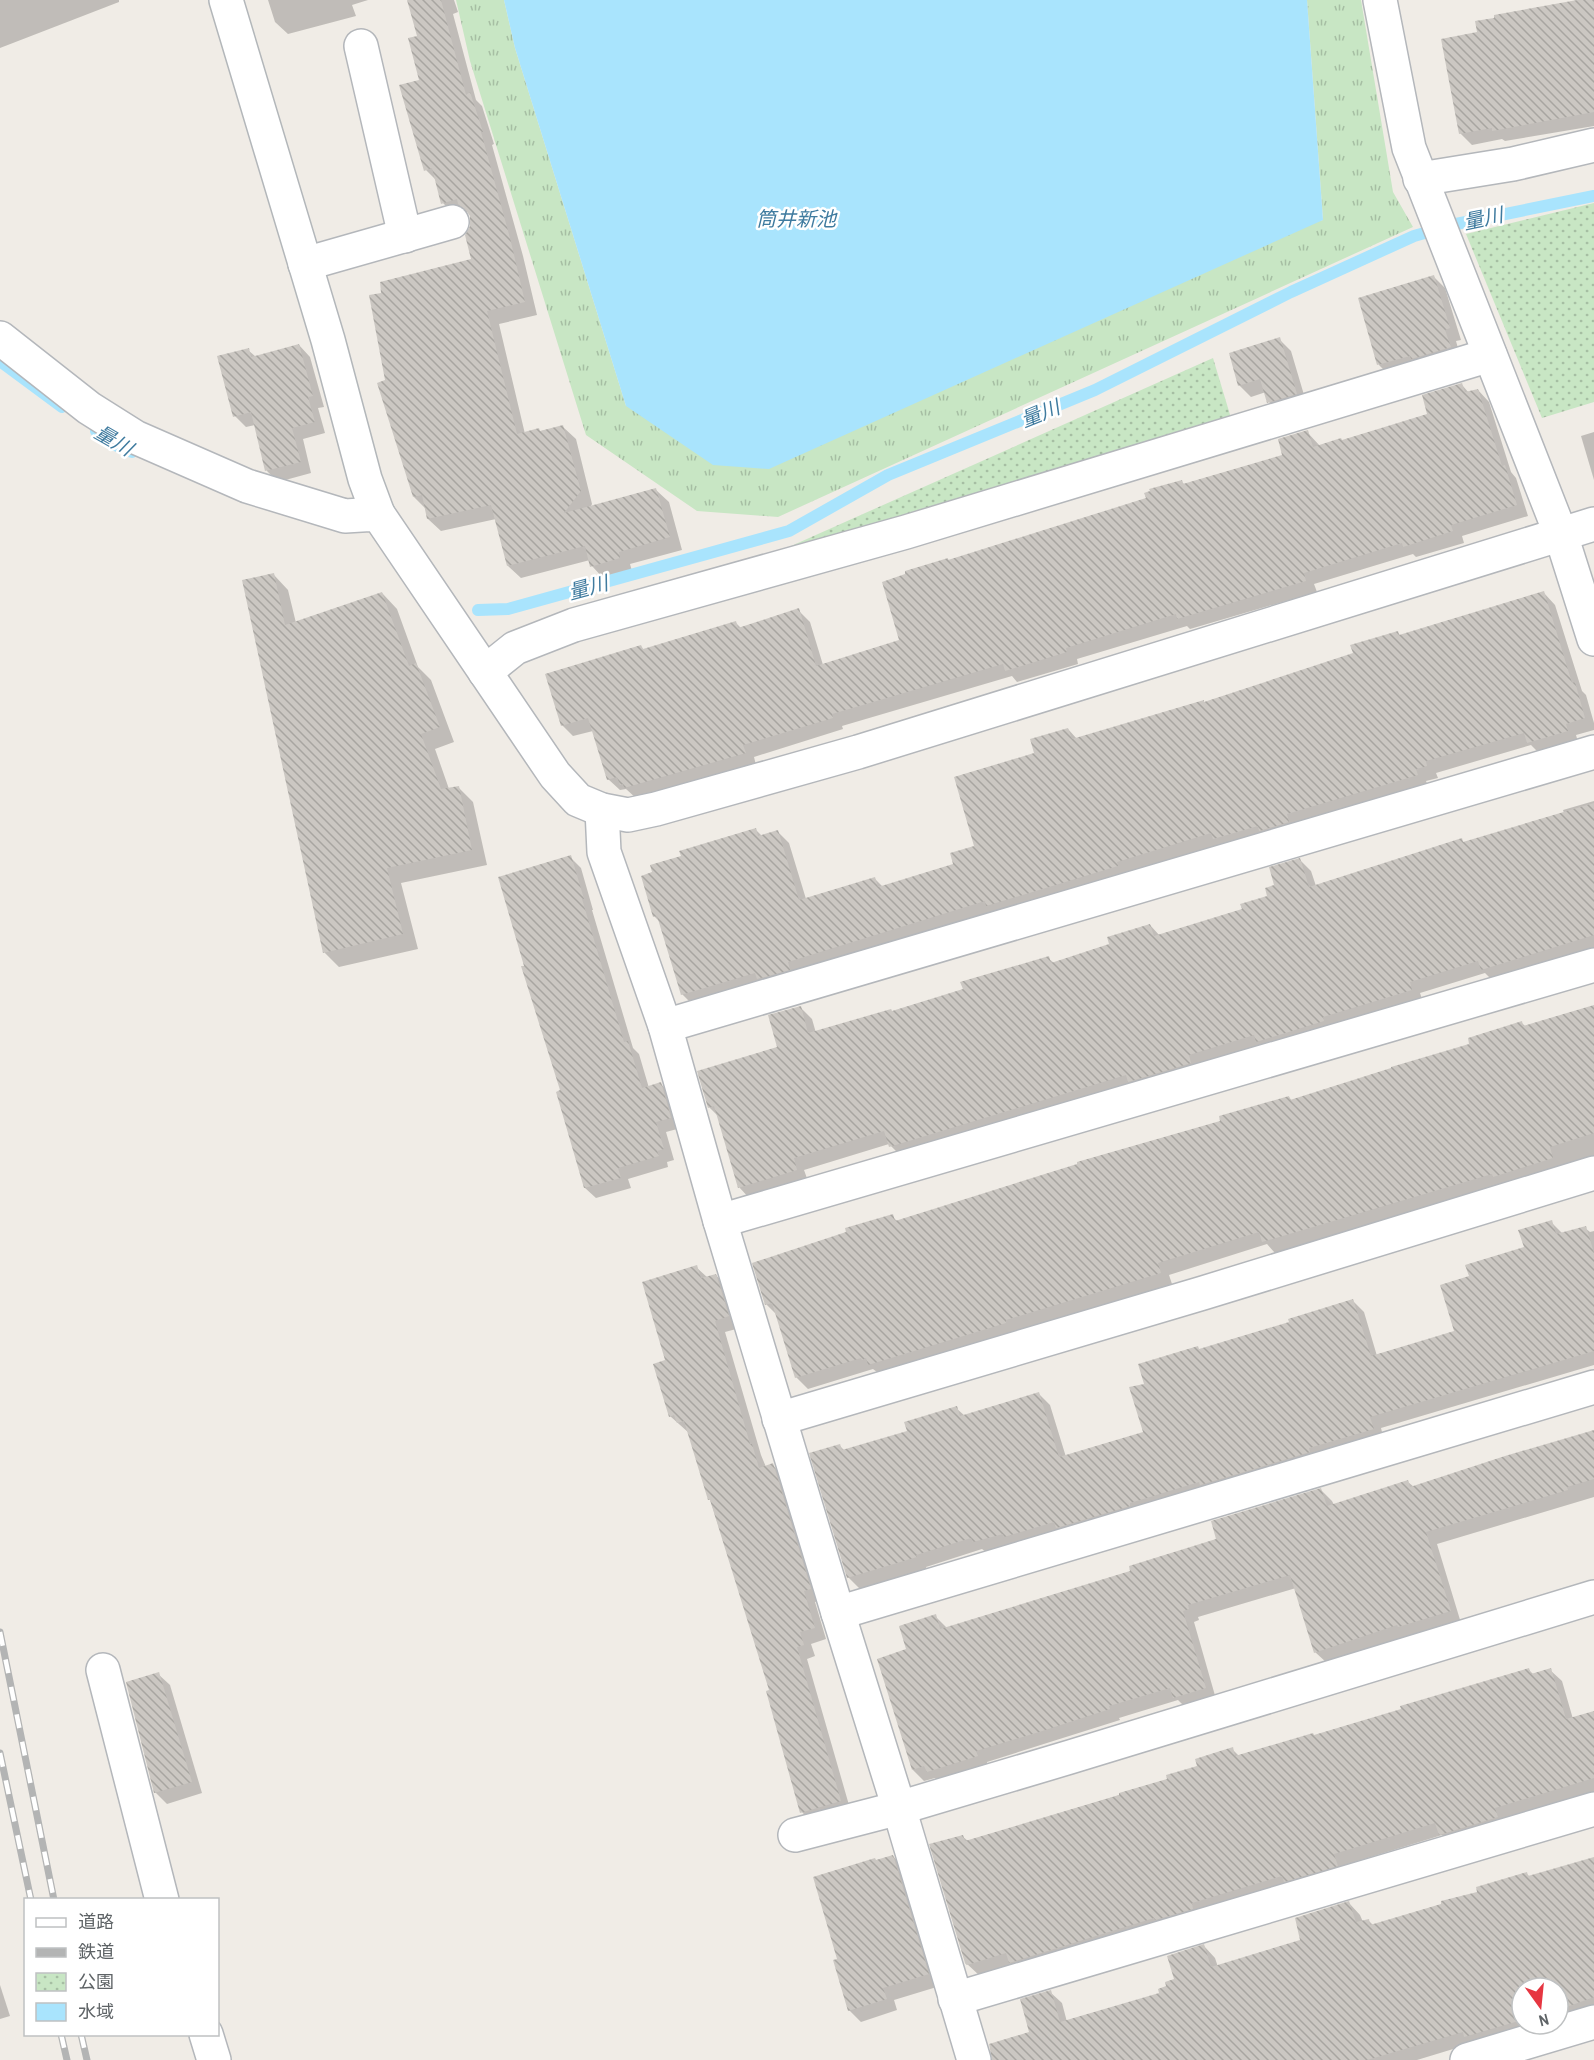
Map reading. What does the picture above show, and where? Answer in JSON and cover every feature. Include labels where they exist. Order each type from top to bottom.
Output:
[{"type":"street","points":[[226,0],[305,264],[365,479],[378,514],[555,775],[578,800],[602,810],[628,815],[656,809],[858,752],[1594,524]]},
{"type":"street","points":[[1380,0],[1409,148],[1561,535],[1594,639]]},
{"type":"street","points":[[361,46],[405,236]]},
{"type":"street","points":[[1420,179],[1513,164],[1594,145]]},
{"type":"street","points":[[305,264],[452,222]]},
{"type":"street","points":[[0,338],[89,408],[135,437],[247,486],[345,516],[378,514]]},
{"type":"street","points":[[485,672],[515,648],[574,625],[906,532],[1490,355]]},
{"type":"street","points":[[665,1026],[1594,752]]},
{"type":"street","points":[[602,810],[603,852],[665,1026],[779,1419],[974,2060]]},
{"type":"street","points":[[720,1221],[1594,965]]},
{"type":"street","points":[[779,1419],[1203,1293],[1594,1173]]},
{"type":"street","points":[[838,1613],[1594,1387]]},
{"type":"street","points":[[795,1835],[899,1808],[1594,1598]]},
{"type":"street","points":[[104,1670],[162,1898]]},
{"type":"street","points":[[956,1999],[1594,1809]]},
{"type":"street","points":[[1467,2060],[1594,2022]]},
{"type":"street","points":[[207,2036],[214,2060]]},
{"type":"green space","points":[[456,0],[504,0],[515,48],[626,406],[1323,220],[1307,0],[1361,0],[1393,192],[1413,227],[778,517],[697,511],[586,435],[470,61]]},
{"type":"green space","points":[[1594,203],[1594,402],[1542,418],[1466,234]]},
{"type":"green space","points":[[1213,358],[1231,418],[762,559]]},
{"type":"water","name":"筒井新池","points":[[504,0],[1307,0],[1323,220],[769,469],[713,465],[626,406],[515,48]]},
{"type":"building","points":[[407,0],[441,0],[466,95],[470,92],[483,132],[481,132],[511,242],[525,302],[487,311],[517,434],[563,425],[581,491],[564,513],[656,488],[670,537],[619,552],[620,558],[590,567],[585,546],[507,566],[491,505],[427,519],[422,495],[413,497],[377,383],[385,380],[369,295],[381,293],[380,282],[471,259],[465,235],[470,226],[470,216],[458,204],[457,199],[441,204],[432,168],[424,171],[399,85],[419,80],[408,38],[417,36]]},
{"type":"building","points":[[1577,0],[1594,0],[1594,112],[1492,131],[1492,128],[1459,134],[1441,39],[1477,32],[1475,21],[1494,18],[1494,15]]},
{"type":"building","points":[[1434,275],[1450,328],[1445,330],[1451,347],[1411,359],[1410,356],[1377,365],[1358,298]]},
{"type":"building","points":[[1280,337],[1297,394],[1267,403],[1260,379],[1238,386],[1229,353]]},
{"type":"building","points":[[299,344],[313,396],[308,397],[315,422],[292,428],[301,462],[265,471],[251,412],[233,417],[217,356],[249,348],[251,357]]},
{"type":"building","points":[[1462,383],[1465,392],[1478,389],[1517,505],[1451,525],[1453,531],[1403,547],[1402,543],[1304,573],[1306,581],[1177,619],[1176,614],[1066,648],[1067,652],[1005,671],[1003,664],[832,714],[833,718],[743,745],[746,753],[624,788],[617,777],[607,780],[588,718],[561,726],[545,674],[641,645],[643,649],[736,621],[738,628],[799,608],[816,666],[899,640],[882,582],[905,574],[905,571],[948,558],[948,560],[1146,498],[1144,493],[1150,491],[1149,489],[1182,480],[1183,484],[1282,455],[1278,439],[1308,430],[1313,447],[1427,414],[1422,395]]},
{"type":"building","points":[[274,573],[285,625],[382,592],[409,666],[416,663],[440,727],[421,734],[441,789],[459,786],[472,850],[387,868],[403,934],[323,953],[242,580]]},
{"type":"building","points":[[1544,591],[1585,718],[1566,724],[1568,731],[1527,743],[1524,733],[1426,761],[1427,766],[1416,769],[1418,775],[1287,814],[1289,822],[1259,831],[1258,826],[1213,839],[1211,833],[1117,862],[1118,866],[986,906],[985,901],[788,962],[790,970],[757,979],[755,973],[681,995],[657,916],[653,917],[641,876],[652,872],[650,865],[681,856],[679,851],[756,828],[758,836],[778,830],[799,900],[875,877],[878,887],[953,864],[950,853],[974,846],[954,777],[1034,753],[1030,739],[1068,728],[1072,739],[1204,700],[1204,702],[1353,653],[1350,645],[1398,631],[1399,635]]},
{"type":"building","points":[[1594,803],[1594,935],[1481,970],[1478,961],[1410,982],[1412,990],[1323,1017],[1324,1021],[1256,1042],[1254,1035],[1189,1055],[1191,1063],[1128,1082],[1126,1075],[889,1147],[884,1131],[794,1158],[797,1170],[738,1188],[714,1106],[708,1108],[697,1071],[777,1047],[768,1015],[801,1006],[808,1033],[963,989],[960,982],[1049,956],[1051,963],[1109,944],[1107,937],[1150,924],[1154,936],[1242,909],[1240,904],[1267,896],[1265,888],[1274,885],[1269,867],[1300,858],[1309,887],[1462,838],[1463,842]]},
{"type":"building","points":[[571,855],[624,1042],[628,1041],[642,1088],[661,1082],[671,1118],[656,1122],[664,1149],[657,1151],[659,1156],[618,1168],[621,1178],[584,1188],[556,1092],[560,1090],[521,966],[524,966],[498,877]]},
{"type":"building","points":[[1594,1005],[1594,1133],[1550,1147],[1553,1158],[1262,1242],[1259,1232],[1158,1263],[1161,1273],[1006,1320],[1006,1323],[868,1365],[866,1358],[862,1360],[861,1358],[795,1378],[772,1303],[765,1305],[752,1263],[846,1232],[845,1228],[893,1214],[895,1221],[1077,1164],[1077,1162],[1220,1121],[1219,1116],[1289,1096],[1290,1100],[1469,1044],[1468,1038],[1522,1021],[1523,1026]]},
{"type":"building","points":[[1552,1220],[1556,1234],[1586,1226],[1594,1253],[1594,1351],[1370,1417],[1374,1429],[1309,1448],[1310,1452],[1200,1485],[1199,1482],[1056,1528],[1054,1522],[1004,1537],[1003,1534],[973,1542],[971,1538],[847,1578],[809,1453],[840,1444],[842,1450],[907,1431],[904,1422],[957,1406],[960,1416],[1039,1392],[1059,1457],[1143,1432],[1129,1387],[1144,1384],[1138,1364],[1198,1346],[1199,1349],[1289,1322],[1288,1319],[1353,1299],[1371,1356],[1454,1331],[1440,1285],[1469,1276],[1465,1265],[1524,1247],[1518,1230]]},
{"type":"building","points":[[697,1265],[701,1278],[716,1274],[729,1316],[715,1321],[750,1444],[752,1444],[759,1468],[773,1463],[811,1589],[804,1591],[815,1628],[800,1632],[804,1645],[797,1647],[841,1801],[800,1813],[766,1691],[769,1690],[710,1500],[708,1500],[684,1421],[677,1423],[674,1415],[669,1417],[653,1364],[665,1360],[642,1282]]},
{"type":"building","points":[[1594,1430],[1594,1479],[1567,1487],[1568,1490],[1426,1532],[1451,1611],[1398,1627],[1397,1625],[1314,1653],[1290,1575],[1188,1605],[1189,1609],[1183,1611],[1206,1688],[1173,1698],[1170,1688],[976,1751],[978,1756],[927,1772],[924,1766],[912,1770],[877,1659],[906,1649],[899,1626],[936,1614],[940,1629],[1130,1571],[1129,1566],[1216,1539],[1211,1521],[1321,1488],[1327,1506],[1408,1480],[1410,1487]]},
{"type":"building","points":[[1529,1668],[1531,1674],[1551,1668],[1566,1719],[1594,1711],[1594,1778],[1495,1808],[1498,1817],[1439,1835],[1435,1823],[1334,1854],[1338,1866],[1284,1882],[1282,1876],[1192,1903],[1193,1909],[1155,1920],[1154,1918],[1009,1963],[1006,1953],[967,1965],[965,1963],[929,1844],[963,1835],[965,1841],[1119,1795],[1119,1793],[1167,1779],[1166,1775],[1197,1766],[1195,1759],[1233,1747],[1235,1756],[1313,1733],[1314,1735],[1401,1709],[1400,1706]]},
{"type":"building","points":[[159,1672],[192,1782],[154,1793],[126,1682]]},
{"type":"building","points":[[893,1855],[929,1974],[883,1988],[887,1999],[848,2011],[833,1960],[837,1959],[813,1877],[875,1858],[876,1860]]},
{"type":"building","points":[[1594,1857],[1594,1997],[1570,2006],[1570,1976],[1510,1976],[1510,2024],[1464,2037],[1463,2032],[1367,2060],[992,2060],[989,2044],[1029,2032],[1020,1999],[1051,1990],[1060,2022],[1159,1993],[1158,1989],[1166,1986],[1165,1982],[1174,1979],[1167,1956],[1204,1944],[1211,1967],[1300,1940],[1295,1918],[1349,1901],[1356,1922],[1369,1919],[1370,1925],[1441,1904],[1441,1901],[1477,1892],[1476,1887],[1527,1872],[1528,1876]]},
{"type":"waterway","name":"量川","points":[[478,610],[508,609],[789,531],[888,475],[1095,390],[1291,292],[1414,236],[1456,224],[1594,196]]},
{"type":"waterway","name":"量川","points":[[0,361],[62,407]]},
{"type":"waterway","name":"量川","points":[[96,431],[115,445],[132,452]]},
{"type":"railway","points":[[0,1632],[54,1898]]},
{"type":"railway","points":[[0,1753],[31,1898]]},
{"type":"railway","points":[[61,2036],[67,2060]]},
{"type":"railway","points":[[81,2036],[87,2060]]}]
